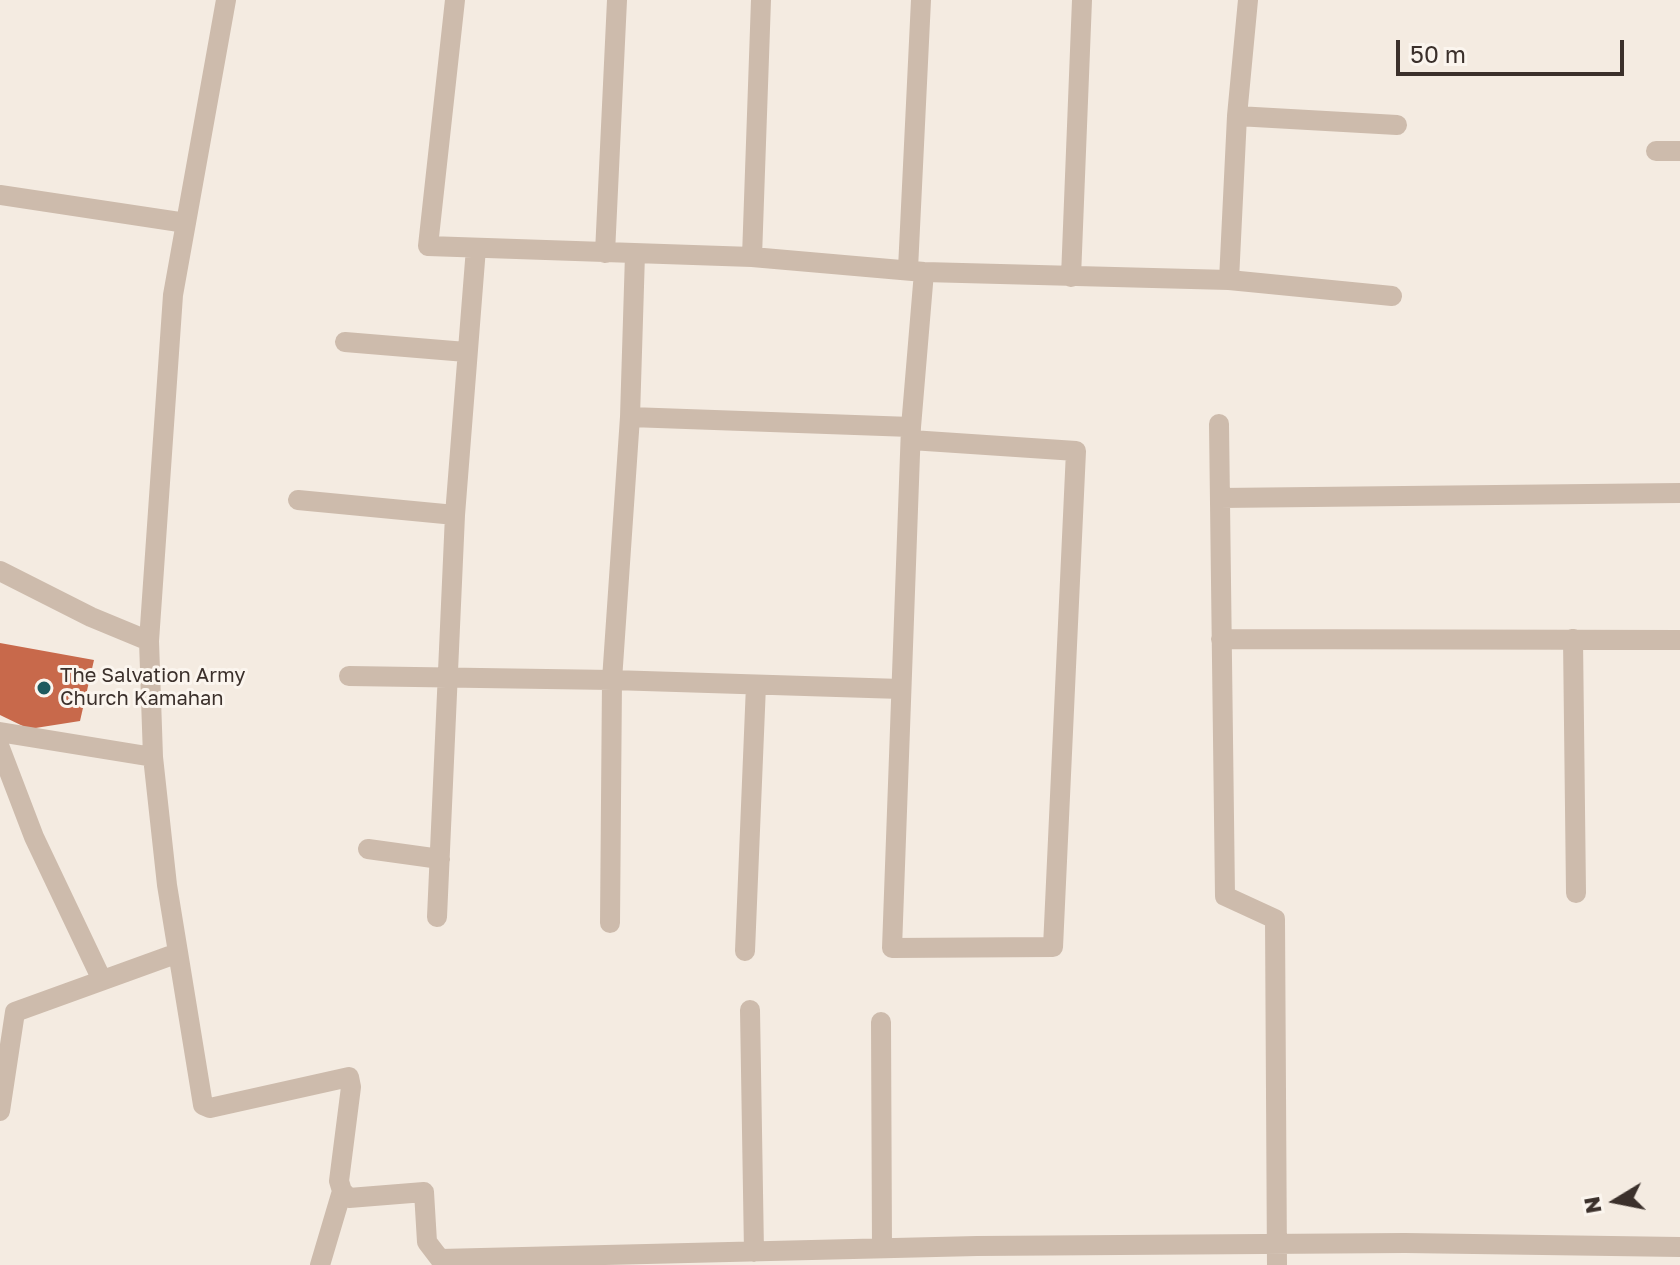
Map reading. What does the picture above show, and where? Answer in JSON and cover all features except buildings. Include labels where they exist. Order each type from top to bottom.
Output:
[{"type":"street","points":[[226,0],[173,295],[149,641],[153,757],[178,953],[203,1105],[210,1108],[349,1077],[351,1087],[339,1181],[342,1191],[349,1198],[424,1192],[427,1242],[440,1259],[882,1248],[1277,1255],[1405,1243],[1680,1247]]},
{"type":"street","points":[[455,0],[428,246],[752,257],[916,271],[1229,280],[1392,296]]},
{"type":"street","points":[[605,253],[617,0]]},
{"type":"street","points":[[752,257],[761,0]]},
{"type":"street","points":[[630,417],[911,433],[1076,451],[1053,947],[892,948],[911,433],[916,271],[921,0]]},
{"type":"street","points":[[1071,277],[1082,0]]},
{"type":"street","points":[[1229,280],[1237,116],[1248,0]]},
{"type":"street","points":[[1237,116],[1397,125]]},
{"type":"street","points":[[1656,151],[1680,151]]},
{"type":"street","points":[[0,195],[186,223]]},
{"type":"street","points":[[437,917],[455,515],[476,248]]},
{"type":"street","points":[[610,923],[612,680],[630,417],[635,254]]},
{"type":"street","points":[[345,342],[466,352]]},
{"type":"street","points":[[1219,424],[1225,896],[1275,919],[1277,1255]]},
{"type":"street","points":[[1220,498],[1680,493]]},
{"type":"street","points":[[298,500],[455,515]]},
{"type":"street","points":[[0,571],[91,617],[149,641]]},
{"type":"street","points":[[1221,639],[1680,640]]},
{"type":"street","points":[[1573,639],[1576,893]]},
{"type":"street","points":[[349,676],[901,689]]},
{"type":"street","points":[[745,951],[756,685]]},
{"type":"street","points":[[0,732],[153,757]]},
{"type":"street","points":[[0,748],[34,837],[102,980]]},
{"type":"street","points":[[368,849],[440,859]]},
{"type":"street","points":[[0,1111],[15,1012],[178,953]]},
{"type":"street","points":[[750,1010],[754,1252]]},
{"type":"street","points":[[881,1022],[882,1248]]},
{"type":"street","points":[[320,1265],[342,1191]]},
{"type":"place","name":"The Salvation Army Church Kamahan","points":[[44,688]]}]
